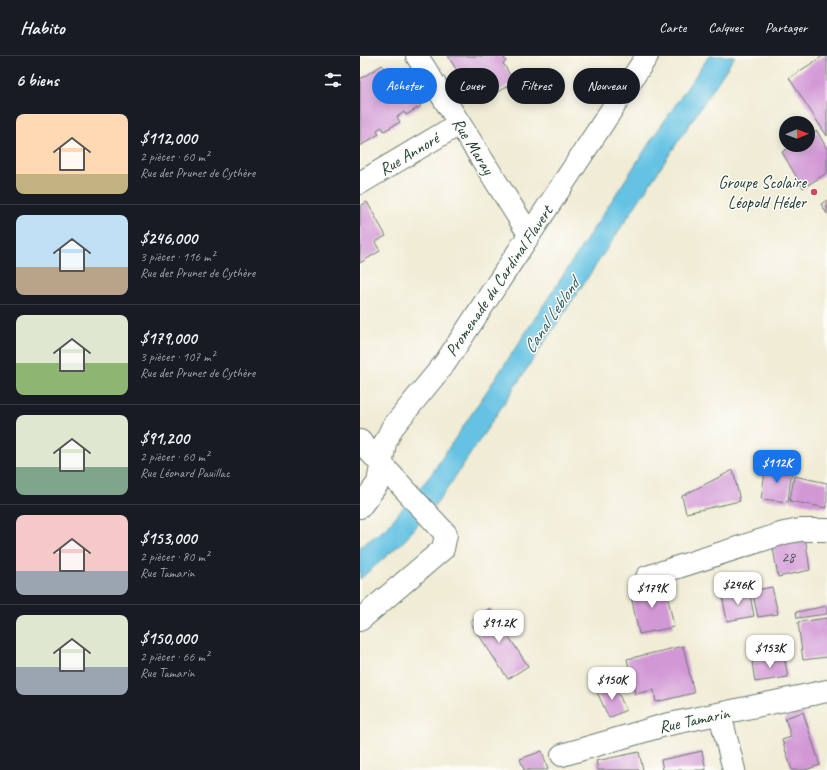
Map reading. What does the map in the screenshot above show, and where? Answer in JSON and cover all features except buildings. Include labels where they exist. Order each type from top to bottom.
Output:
[{"type":"street","name":"Rue Maray","points":[[417,56],[529,234]]},
{"type":"street","name":"Promenade du Cardinal Flavert","points":[[360,506],[378,483],[389,472],[385,443],[392,428],[445,362],[647,56]]},
{"type":"street","name":"Rue Annoré","points":[[360,183],[459,124]]},
{"type":"street","points":[[360,441],[446,534],[443,549],[360,620]]},
{"type":"street","points":[[647,577],[784,533],[827,530]]},
{"type":"street","name":"Rue Tamarin","points":[[562,755],[665,725],[827,691]]},
{"type":"street","points":[[720,714],[734,770]]},
{"type":"water","name":"Canal Leblond","points":[[709,56],[735,56],[443,495],[405,540],[360,579],[360,547],[385,529],[430,476],[652,139]]},
{"type":"place","name":"Groupe Scolaire Léopold Héder","points":[[814,192]]}]
